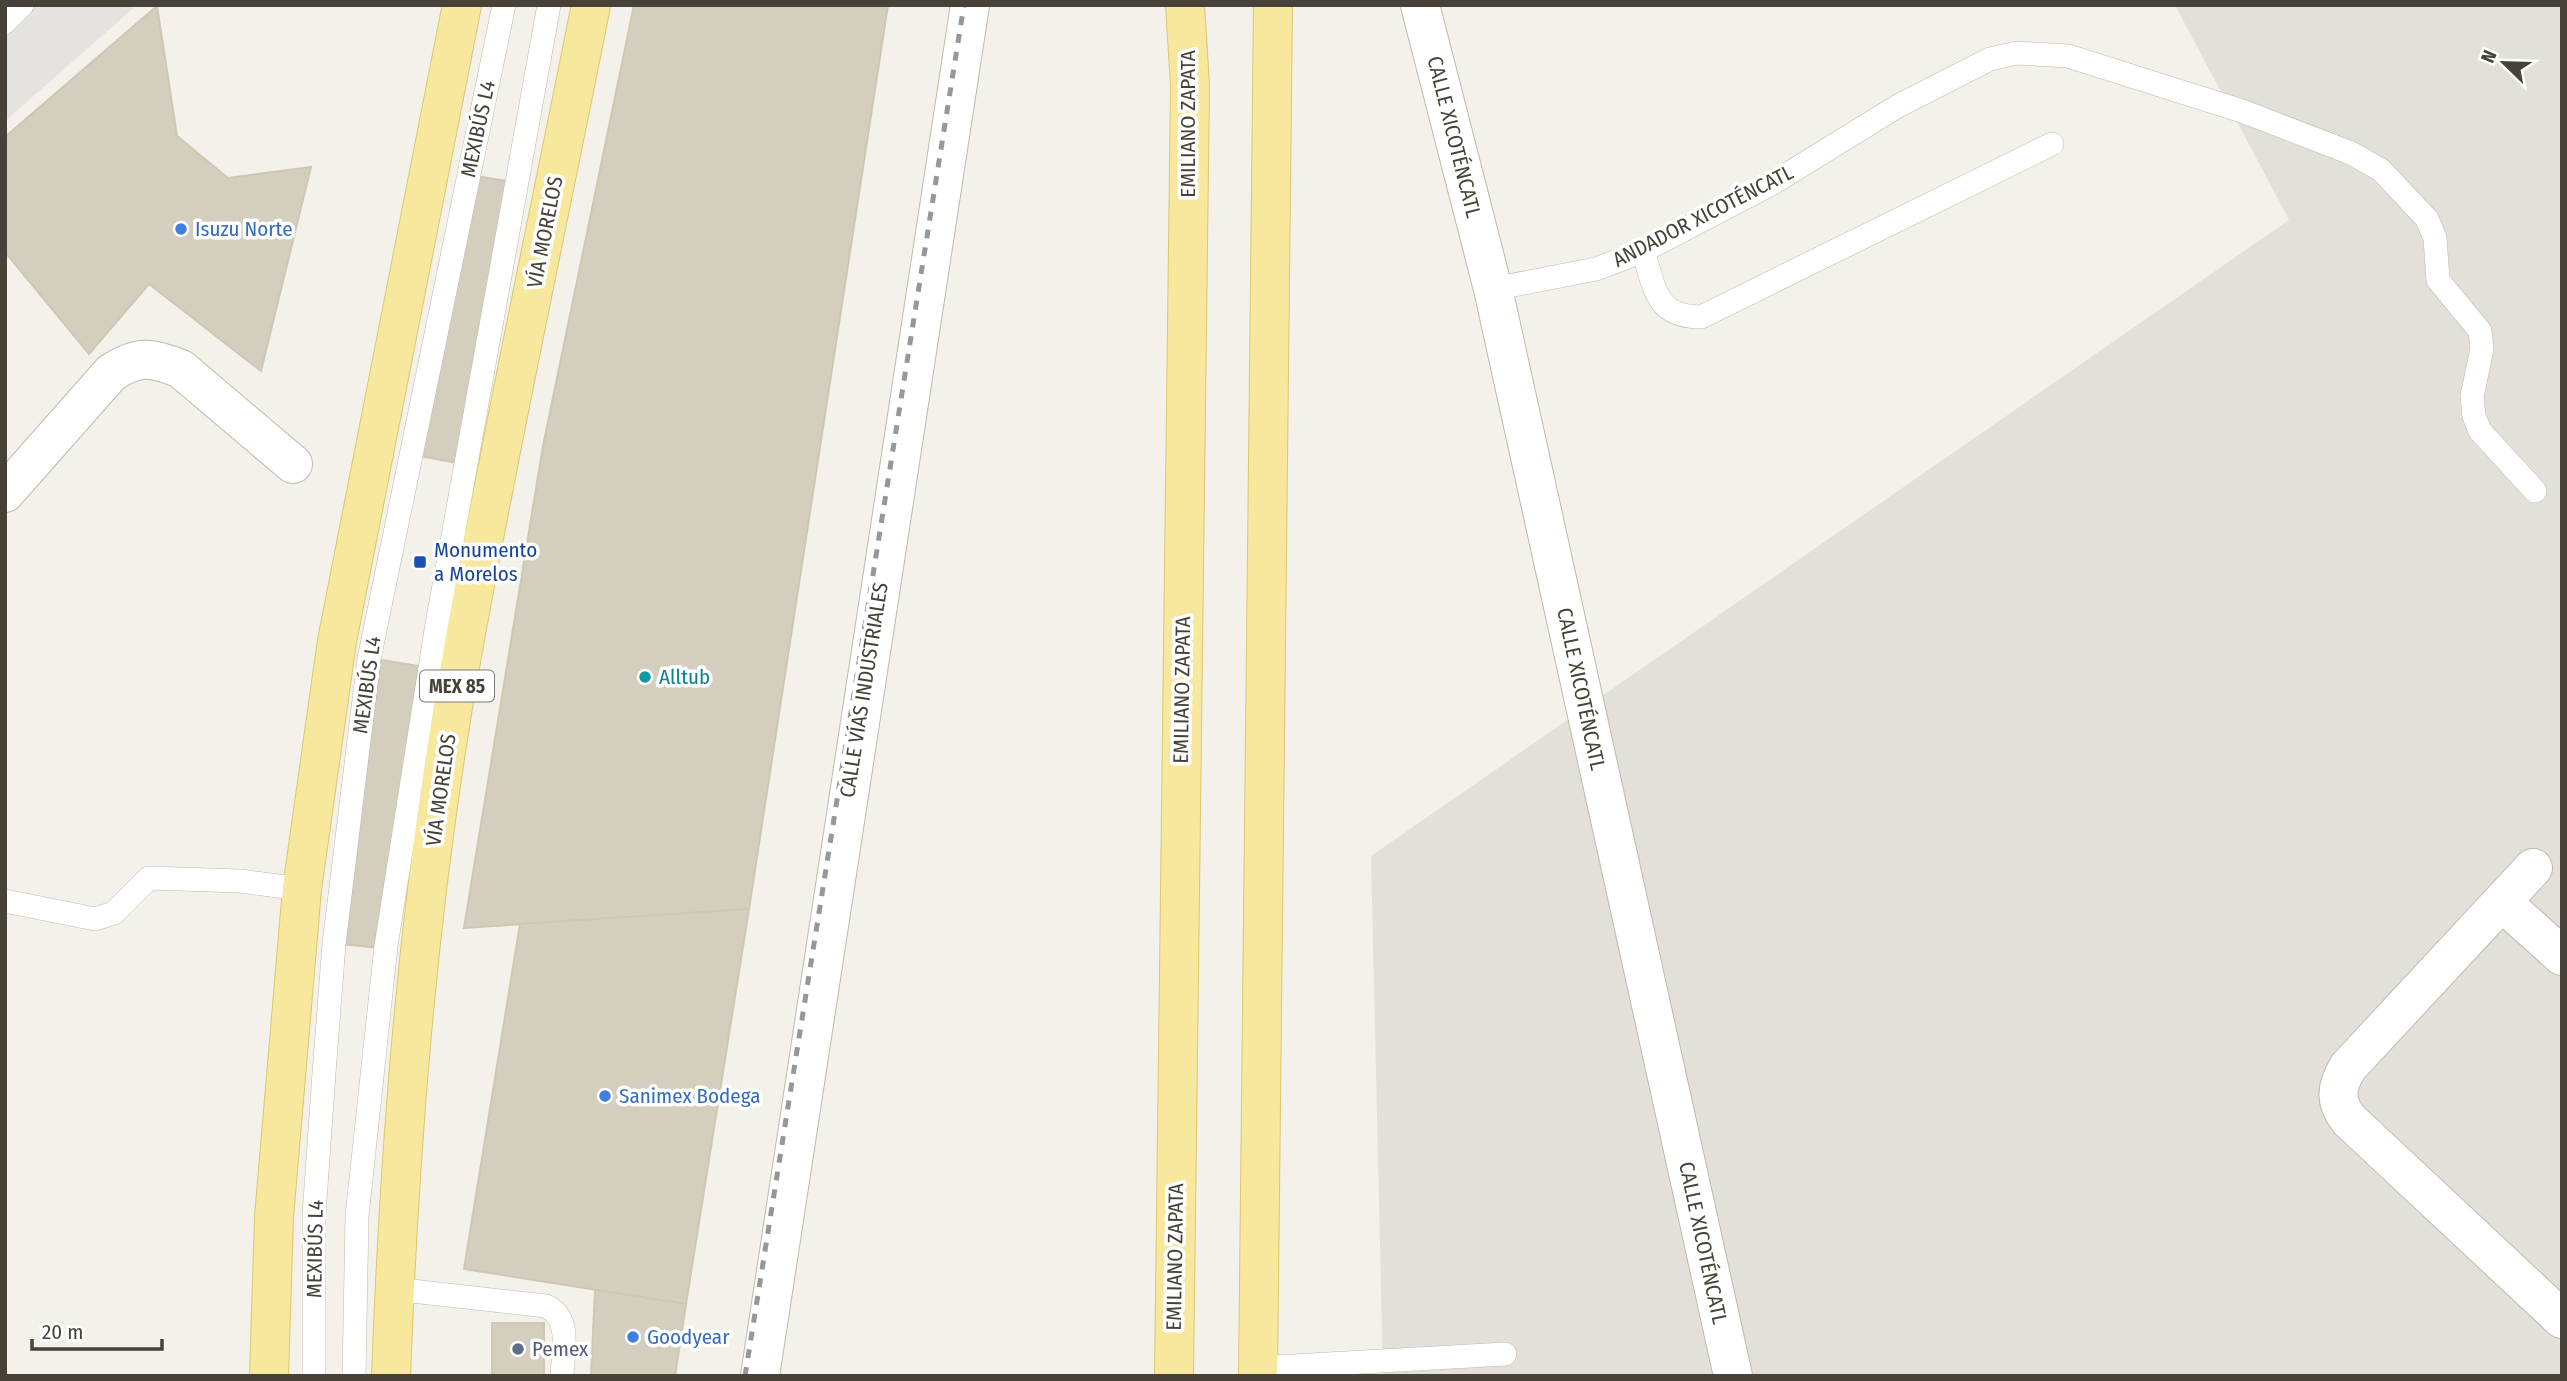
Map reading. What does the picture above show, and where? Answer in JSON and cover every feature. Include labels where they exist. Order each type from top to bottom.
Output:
[{"type":"main road","points":[[269,1376],[274,1217],[302,888],[337,641],[462,5]]},
{"type":"main road","name":"VÍA MORELOS","points":[[391,1376],[401,1152],[433,845],[459,670],[591,5]]},
{"type":"main road","name":"EMILIANO ZAPATA","points":[[1174,1376],[1190,85],[1185,5]]},
{"type":"main road","points":[[1258,1372],[1273,5]]},
{"type":"street","name":"CALLE VÍAS INDUSTRIALES","points":[[760,1376],[970,5]]},
{"type":"street","name":"CALLE XICOTÉNCATL","points":[[1420,5],[1493,289],[1733,1376]]},
{"type":"street","points":[[5,493],[111,373],[130,360],[163,362],[181,369],[293,464]]},
{"type":"street","points":[[2533,868],[2348,1066],[2339,1083],[2337,1096],[2340,1108],[2349,1120],[2562,1319]]},
{"type":"street","points":[[2503,902],[2562,957]]},
{"type":"lane","points":[[5,22],[22,5]]},
{"type":"lane","name":"MEXIBÚS L4","points":[[314,1376],[314,1215],[331,970],[369,659],[504,5]]},
{"type":"lane","name":"MEXIBÚS L4","points":[[354,1376],[357,1216],[386,946],[437,624],[549,5]]},
{"type":"lane","name":"ANDADOR XICOTÉNCATL","points":[[1493,289],[1596,269],[1643,251],[1773,183],[1898,106],[1990,59],[2017,53],[2068,56],[2242,111],[2367,160],[2381,170],[2427,219],[2435,238],[2438,280],[2480,331],[2483,340],[2472,396],[2474,416],[2480,431],[2535,491]]},
{"type":"lane","points":[[1643,251],[1658,298],[1667,309],[1682,317],[1701,317],[2052,144]]},
{"type":"lane","points":[[5,901],[95,919],[114,913],[149,878],[240,881],[302,888]]},
{"type":"lane","points":[[394,1289],[444,1292],[546,1306],[556,1310],[560,1314],[564,1331],[562,1376]]},
{"type":"lane","points":[[1258,1372],[1505,1354]]},
{"type":"shaded area","points":[[5,5],[137,5],[5,121]]},
{"type":"shaded area","points":[[2175,5],[2562,5],[2562,1376],[1383,1376],[1371,856],[2289,220]]},
{"type":"building","name":"Alltub","points":[[634,5],[888,5],[749,909],[464,928],[543,446]]},
{"type":"building","points":[[157,6],[177,136],[228,178],[311,167],[261,371],[149,284],[89,354],[5,252],[5,137]]},
{"type":"building","points":[[476,176],[513,182],[457,463],[420,456]]},
{"type":"building","points":[[381,660],[419,666],[379,948],[342,944]]},
{"type":"building","name":"Sanimex Bodega","points":[[749,909],[686,1304],[464,1269],[520,924]]},
{"type":"building","points":[[595,1290],[686,1304],[675,1376],[591,1376]]},
{"type":"building","name":"Pemex","points":[[492,1323],[544,1323],[544,1376],[492,1376]]},
{"type":"railway","points":[[745,1376],[964,5]]},
{"type":"place","name":"Isuzu Norte","points":[[181,229]]},
{"type":"place","name":"Monumento a Morelos","points":[[420,562]]},
{"type":"place","name":"Alltub","points":[[645,677]]},
{"type":"place","name":"Sanimex Bodega","points":[[605,1096]]},
{"type":"place","name":"Goodyear","points":[[633,1337]]},
{"type":"place","name":"Pemex","points":[[518,1349]]}]
